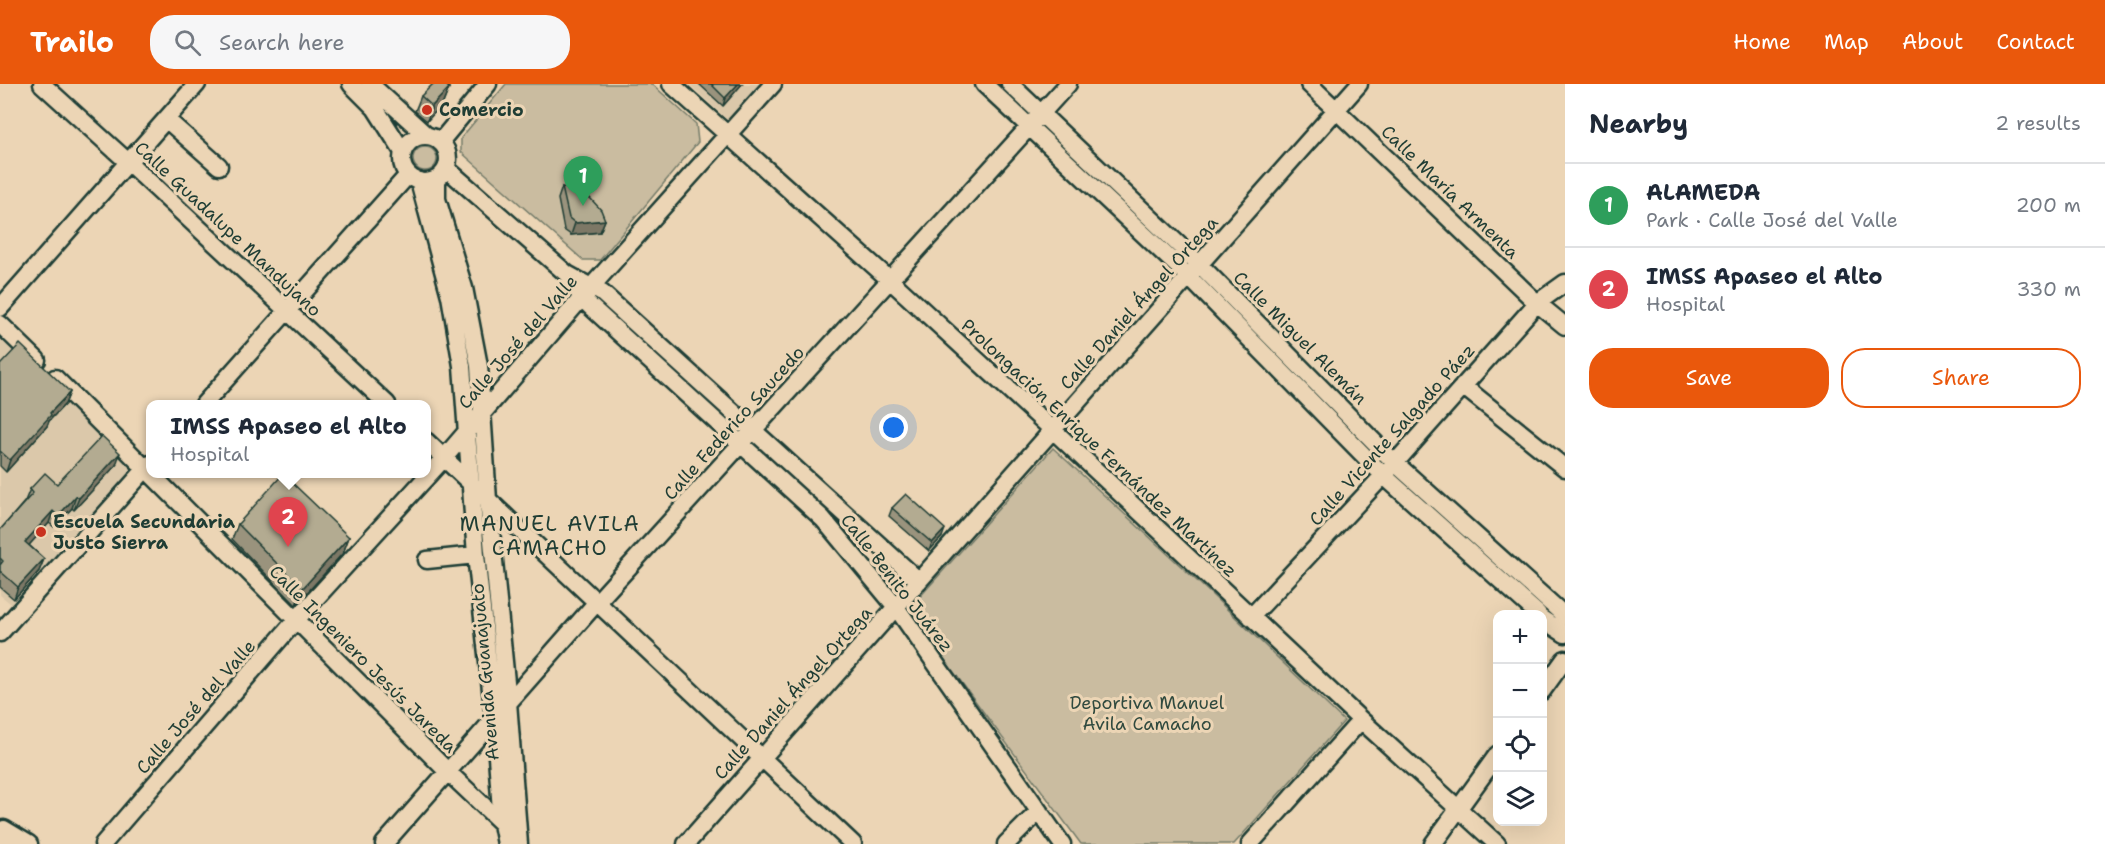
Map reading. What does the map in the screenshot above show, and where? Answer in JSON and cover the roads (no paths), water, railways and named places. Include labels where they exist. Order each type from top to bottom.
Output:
[{"type":"highway","points":[[0,837],[12,844]]},
{"type":"street","name":"Calle Guadalupe Mandujano","points":[[42,84],[382,400]]},
{"type":"street","points":[[0,308],[197,84]]},
{"type":"street","points":[[351,84],[380,103],[434,139],[448,154],[442,174],[428,182],[413,178],[404,168],[403,152],[380,103],[370,84]]},
{"type":"street","points":[[403,152],[412,140],[434,139],[488,84]]},
{"type":"street","name":"Prolongación Enrique Fernández Martínez","points":[[671,84],[890,280],[1497,844]]},
{"type":"street","name":"Calle José del Valle","points":[[431,472],[586,293],[773,84]]},
{"type":"street","name":"Calle Miguel Alemán","points":[[984,84],[1195,271]]},
{"type":"street","name":"Calle Miguel Alemán","points":[[1010,84],[1389,469],[1533,610]]},
{"type":"street","name":"Calle Federico Saucedo","points":[[384,844],[597,602],[1068,84]]},
{"type":"street","name":"Calle María Armenta","points":[[1309,84],[1537,303],[1565,327]]},
{"type":"street","name":"Calle Daniel Ángel Ortega","points":[[686,844],[1359,84]]},
{"type":"street","points":[[166,119],[219,166]]},
{"type":"street","name":"Calle Benito Juárez","points":[[442,174],[567,274],[741,444],[823,519],[896,607],[1039,811],[1058,842]]},
{"type":"street","name":"Avenida Guanajuato","points":[[442,174],[437,199],[464,288],[480,366],[488,501],[508,702],[517,843]]},
{"type":"street","points":[[208,400],[287,312],[413,178]]},
{"type":"street","name":"Avenida Guanajuato","points":[[413,178],[450,296],[462,366],[476,555],[494,717],[502,824]]},
{"type":"street","name":"Calle Vicente Salgado Páez","points":[[1251,617],[1389,469],[1537,303],[1565,283]]},
{"type":"street","name":"Calle Benito Juárez","points":[[586,293],[602,293],[919,581]]},
{"type":"street","name":"Calle Ingeniero Jesús Jareda","points":[[0,324],[146,467]]},
{"type":"street","points":[[1463,386],[1565,468]]},
{"type":"street","points":[[431,446],[853,844]]},
{"type":"street","name":"Calle Miguel Alemán","points":[[1389,469],[1565,616]]},
{"type":"street","points":[[0,633],[146,473]]},
{"type":"street","name":"Calle Ingeniero Jesús Jareda","points":[[157,478],[502,824],[517,843]]},
{"type":"street","name":"Calle José del Valle","points":[[103,844],[296,620],[426,478]]},
{"type":"street","points":[[427,560],[476,555]]},
{"type":"street","points":[[1547,622],[1565,634]]},
{"type":"street","points":[[1547,684],[1565,659]]},
{"type":"street","points":[[1250,844],[1361,720]]},
{"type":"street","points":[[1433,844],[1493,760]]},
{"type":"street","points":[[1006,844],[1039,811]]},
{"type":"street","points":[[0,826],[29,844]]},
{"type":"place","name":"Comercio","points":[[427,110]]},
{"type":"place","name":"ALAMEDA","points":[[583,206]]},
{"type":"place","name":"Escuela Secundaria Justo Sierra","points":[[41,532]]},
{"type":"place","name":"IMSS Apaseo el Alto","points":[[288,547]]},
{"type":"district","name":"MANUEL AVILA CAMACHO","points":[[550,536]]},
{"type":"park label","name":"Deportiva Manuel Avila Camacho","points":[[1147,713]]}]
